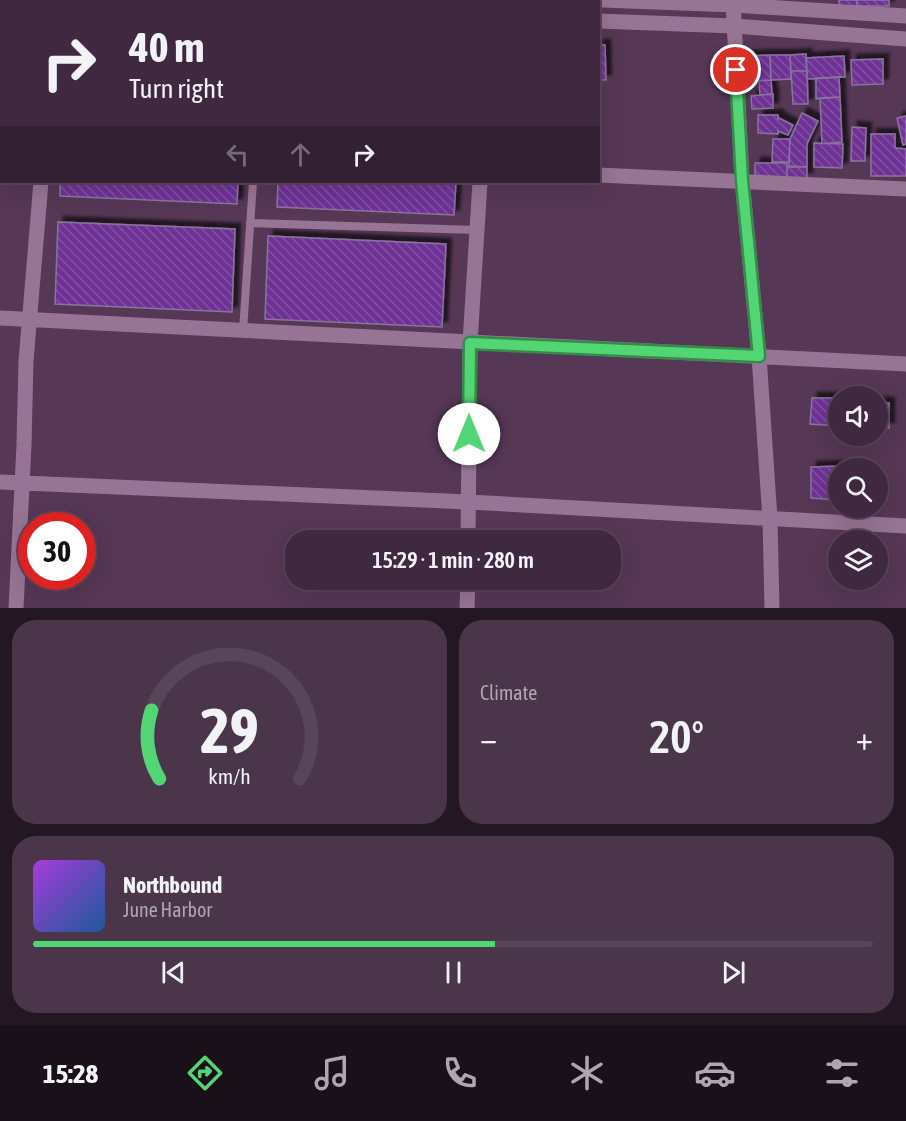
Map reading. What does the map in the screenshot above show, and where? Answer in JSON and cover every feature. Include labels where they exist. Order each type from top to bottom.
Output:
[{"type":"street","points":[[603,0],[734,2],[906,16]]},
{"type":"street","points":[[734,2],[742,180],[759,356],[770,519],[771,608]]},
{"type":"street","points":[[600,21],[734,26],[906,39]]},
{"type":"street","points":[[600,175],[906,189]]},
{"type":"street","points":[[16,608],[26,361],[41,183]]},
{"type":"street","points":[[468,530],[470,343],[480,183]]},
{"type":"street","points":[[0,318],[906,364]]},
{"type":"street","points":[[0,482],[469,502],[906,526]]},
{"type":"street","points":[[467,608],[468,590]]},
{"type":"lane","points":[[243,331],[253,183]]},
{"type":"lane","points":[[250,223],[477,230]]},
{"type":"building","points":[[839,0],[857,0],[857,6],[839,6]]},
{"type":"building","points":[[857,0],[889,0],[889,6],[857,6]]},
{"type":"building","points":[[600,45],[605,45],[606,80],[600,80]]},
{"type":"building","points":[[806,54],[807,71],[791,71],[790,55]]},
{"type":"building","points":[[770,55],[790,55],[791,79],[771,80]]},
{"type":"building","points":[[770,55],[771,80],[748,81],[747,56]]},
{"type":"building","points":[[844,56],[845,77],[807,79],[806,58]]},
{"type":"building","points":[[883,59],[883,84],[852,85],[851,60]]},
{"type":"building","points":[[791,71],[807,71],[808,104],[793,104]]},
{"type":"building","points":[[839,77],[840,97],[816,99],[816,78]]},
{"type":"building","points":[[771,80],[772,94],[760,95],[759,81]]},
{"type":"building","points":[[773,94],[773,108],[752,109],[751,96]]},
{"type":"building","points":[[840,97],[842,142],[822,144],[820,98]]},
{"type":"building","points":[[802,113],[818,121],[807,144],[807,167],[789,167],[790,139]]},
{"type":"building","points":[[758,115],[778,115],[778,120],[779,118],[793,125],[788,135],[778,131],[778,134],[758,133]]},
{"type":"building","points":[[906,116],[906,144],[903,145],[897,118]]},
{"type":"building","points":[[852,127],[866,128],[865,161],[851,161]]},
{"type":"building","points":[[871,134],[895,134],[895,148],[906,149],[906,176],[871,176]]},
{"type":"building","points":[[773,139],[790,139],[789,162],[772,162]]},
{"type":"building","points":[[814,143],[843,144],[842,168],[814,167]]},
{"type":"building","points":[[755,163],[787,163],[787,178],[755,178]]},
{"type":"building","points":[[787,166],[807,167],[807,178],[787,178]]},
{"type":"building","points":[[60,183],[238,183],[237,204],[60,196]]},
{"type":"building","points":[[278,183],[456,183],[454,215],[277,207]]},
{"type":"building","points":[[58,222],[235,229],[232,312],[55,304]]},
{"type":"building","points":[[268,236],[446,244],[442,327],[265,319]]},
{"type":"building","points":[[812,398],[828,398],[828,425],[810,424]]},
{"type":"building","points":[[888,403],[889,403],[888,428]]},
{"type":"building","points":[[828,466],[828,499],[811,498],[811,467]]},
{"type":"route","points":[[469,434],[470,343],[759,356],[742,180],[736,70]]}]
